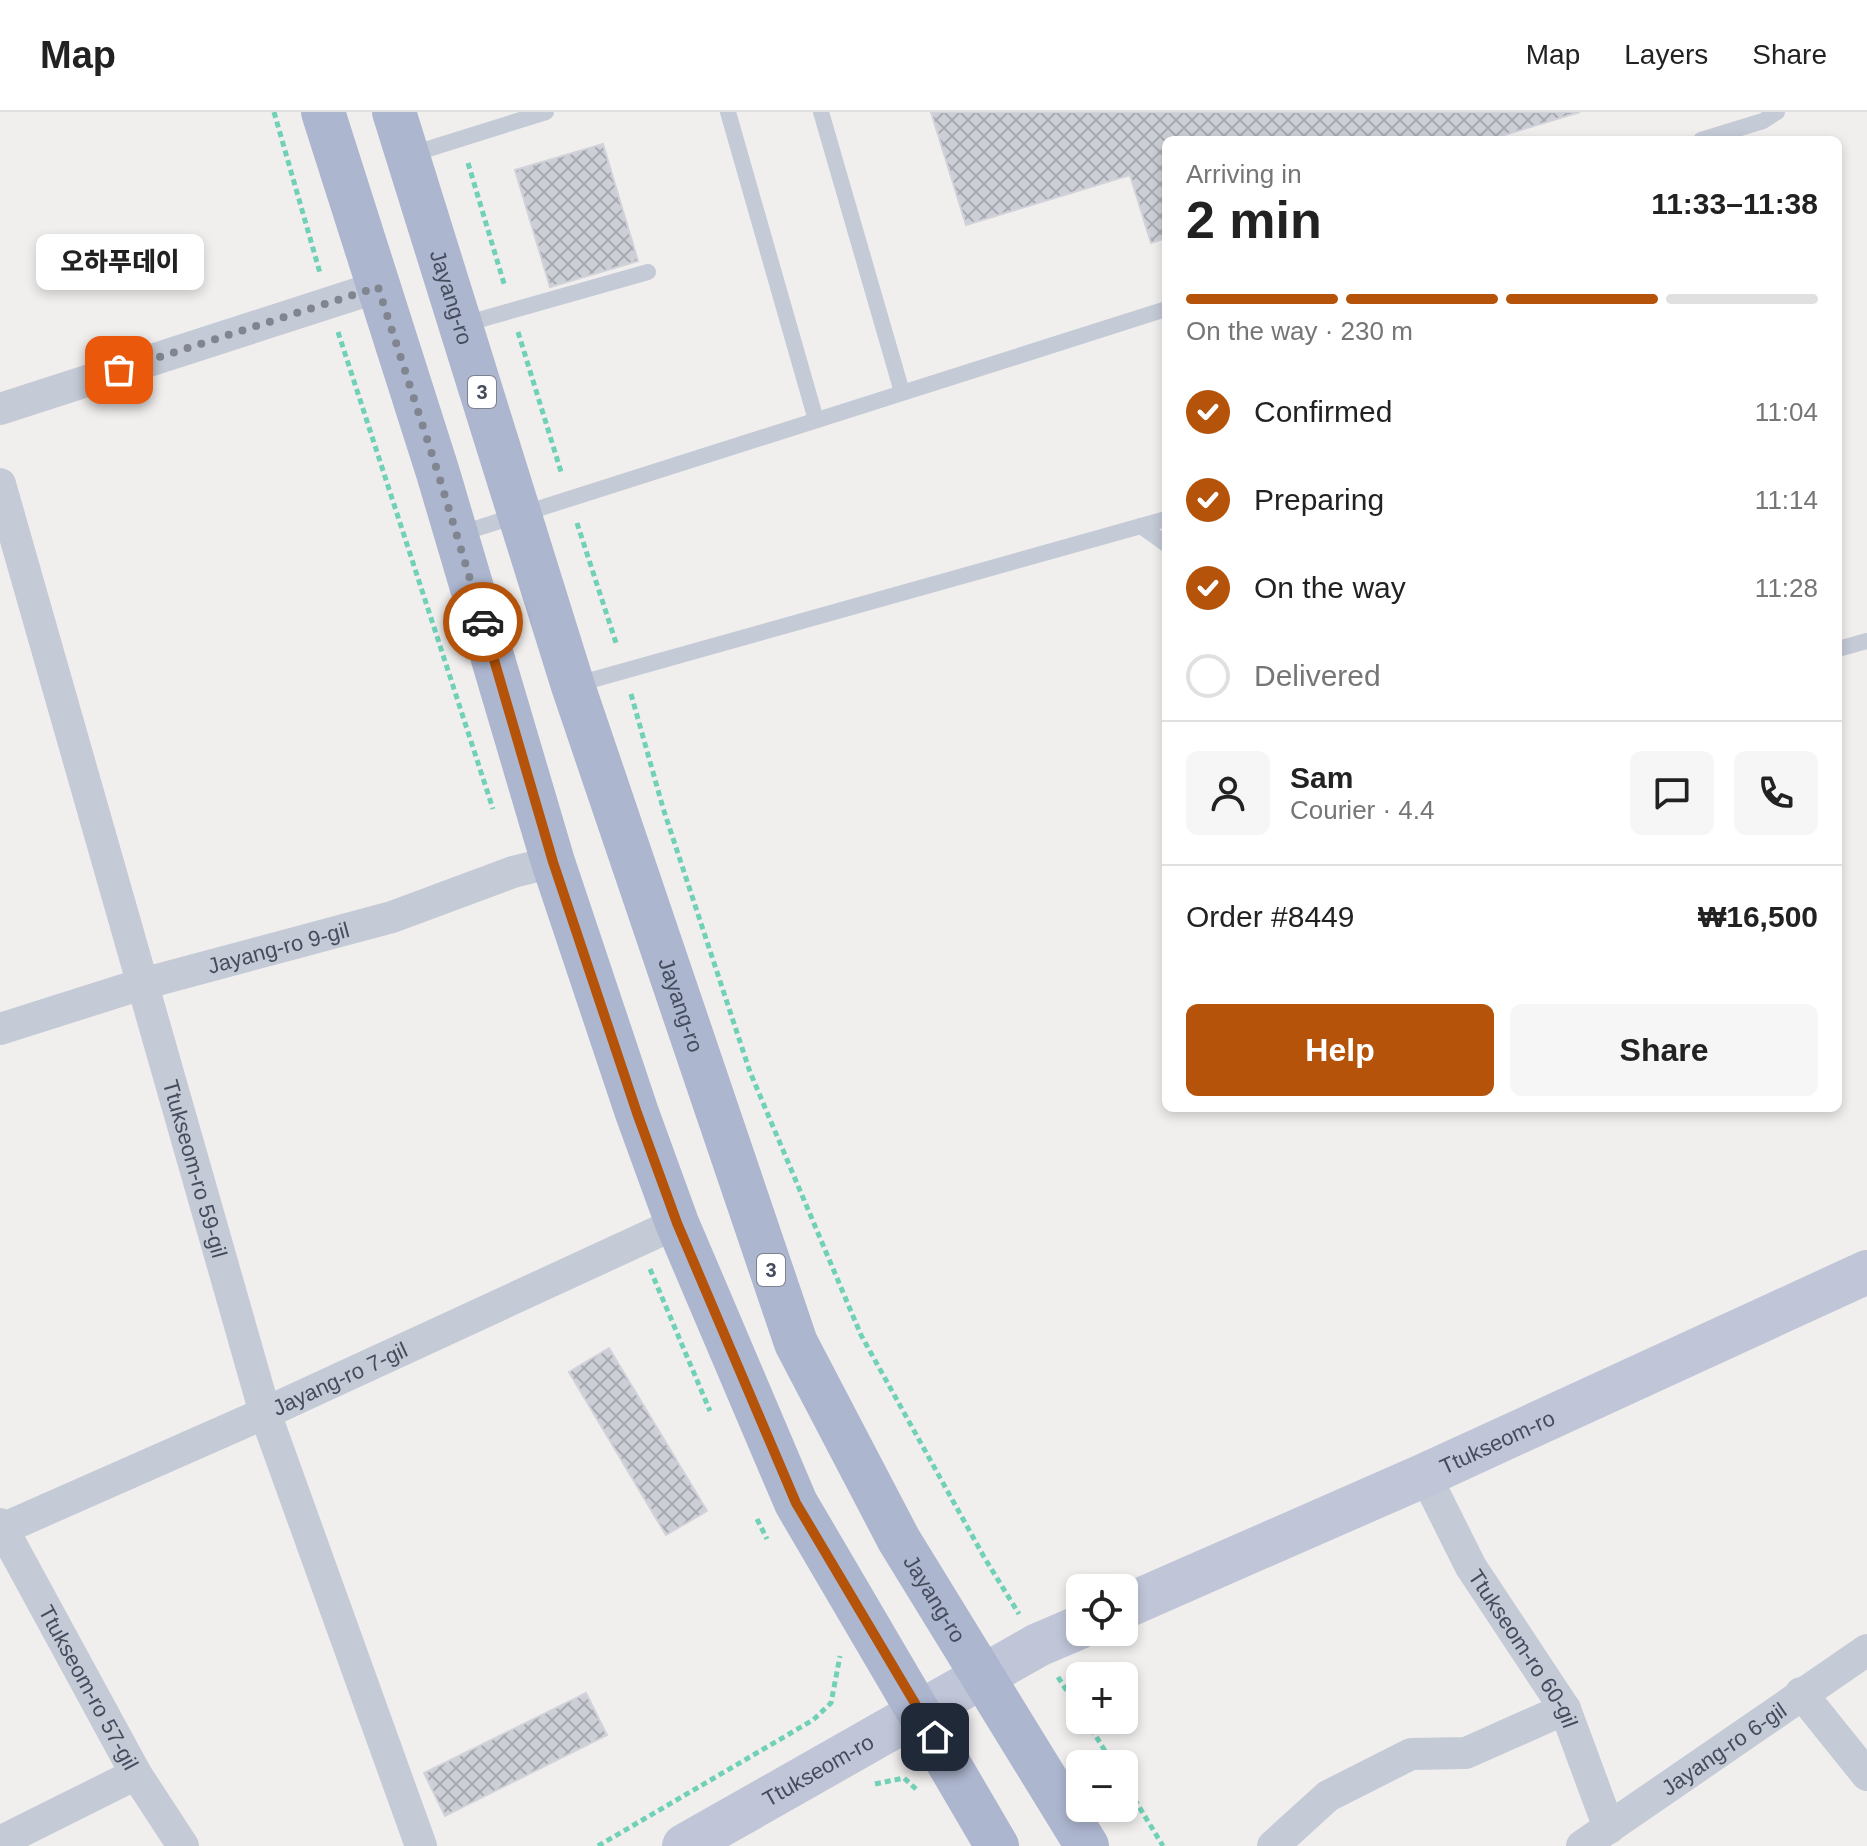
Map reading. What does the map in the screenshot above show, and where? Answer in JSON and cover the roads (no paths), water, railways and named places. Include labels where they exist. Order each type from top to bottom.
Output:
[{"type":"main road","points":[[323,112],[457,535],[553,862],[677,1223],[796,1503],[997,1846]]},
{"type":"main road","name":"Jayang-ro","points":[[394,112],[573,686],[796,1343],[899,1540],[1087,1846]]},
{"type":"main road","name":"Ttukseom-ro","points":[[1138,1601],[1425,1475],[1867,1272]]},
{"type":"main road","name":"Ttukseom-ro","points":[[684,1846],[1038,1645],[1066,1633]]},
{"type":"street","points":[[0,409],[378,287]]},
{"type":"street","name":"Ttukseom-ro 59-gil","points":[[0,484],[265,1413],[421,1846]]},
{"type":"street","name":"Jayang-ro 9-gil","points":[[0,1029],[142,984],[392,917],[513,872],[553,862]]},
{"type":"street","name":"Jayang-ro 7-gil","points":[[1,1527],[265,1413],[677,1223]]},
{"type":"street","name":"Ttukseom-ro 60-gil","points":[[1425,1475],[1471,1567],[1565,1709],[1609,1828]]},
{"type":"street","name":"Ttukseom-ro 57-gil","points":[[1,1527],[136,1774],[183,1846]]},
{"type":"street","name":"Jayang-ro 6-gil","points":[[1582,1846],[1867,1650]]},
{"type":"street","points":[[1801,1693],[1867,1775]]},
{"type":"street","points":[[1273,1846],[1328,1796],[1411,1754],[1466,1753],[1565,1709]]},
{"type":"street","points":[[0,1842],[136,1774]]},
{"type":"lane","points":[[407,155],[546,112]]},
{"type":"lane","points":[[728,112],[816,420]]},
{"type":"lane","points":[[821,112],[902,392]]},
{"type":"lane","points":[[1714,136],[1763,121],[1777,112]]},
{"type":"lane","points":[[461,325],[648,272]]},
{"type":"lane","points":[[457,535],[1162,310]]},
{"type":"lane","points":[[573,686],[1162,520]]},
{"type":"lane","points":[[1141,526],[1162,541]]},
{"type":"lane","points":[[1842,648],[1867,641]]},
{"type":"place","name":"오하푸데이","points":[[119,370]]}]
